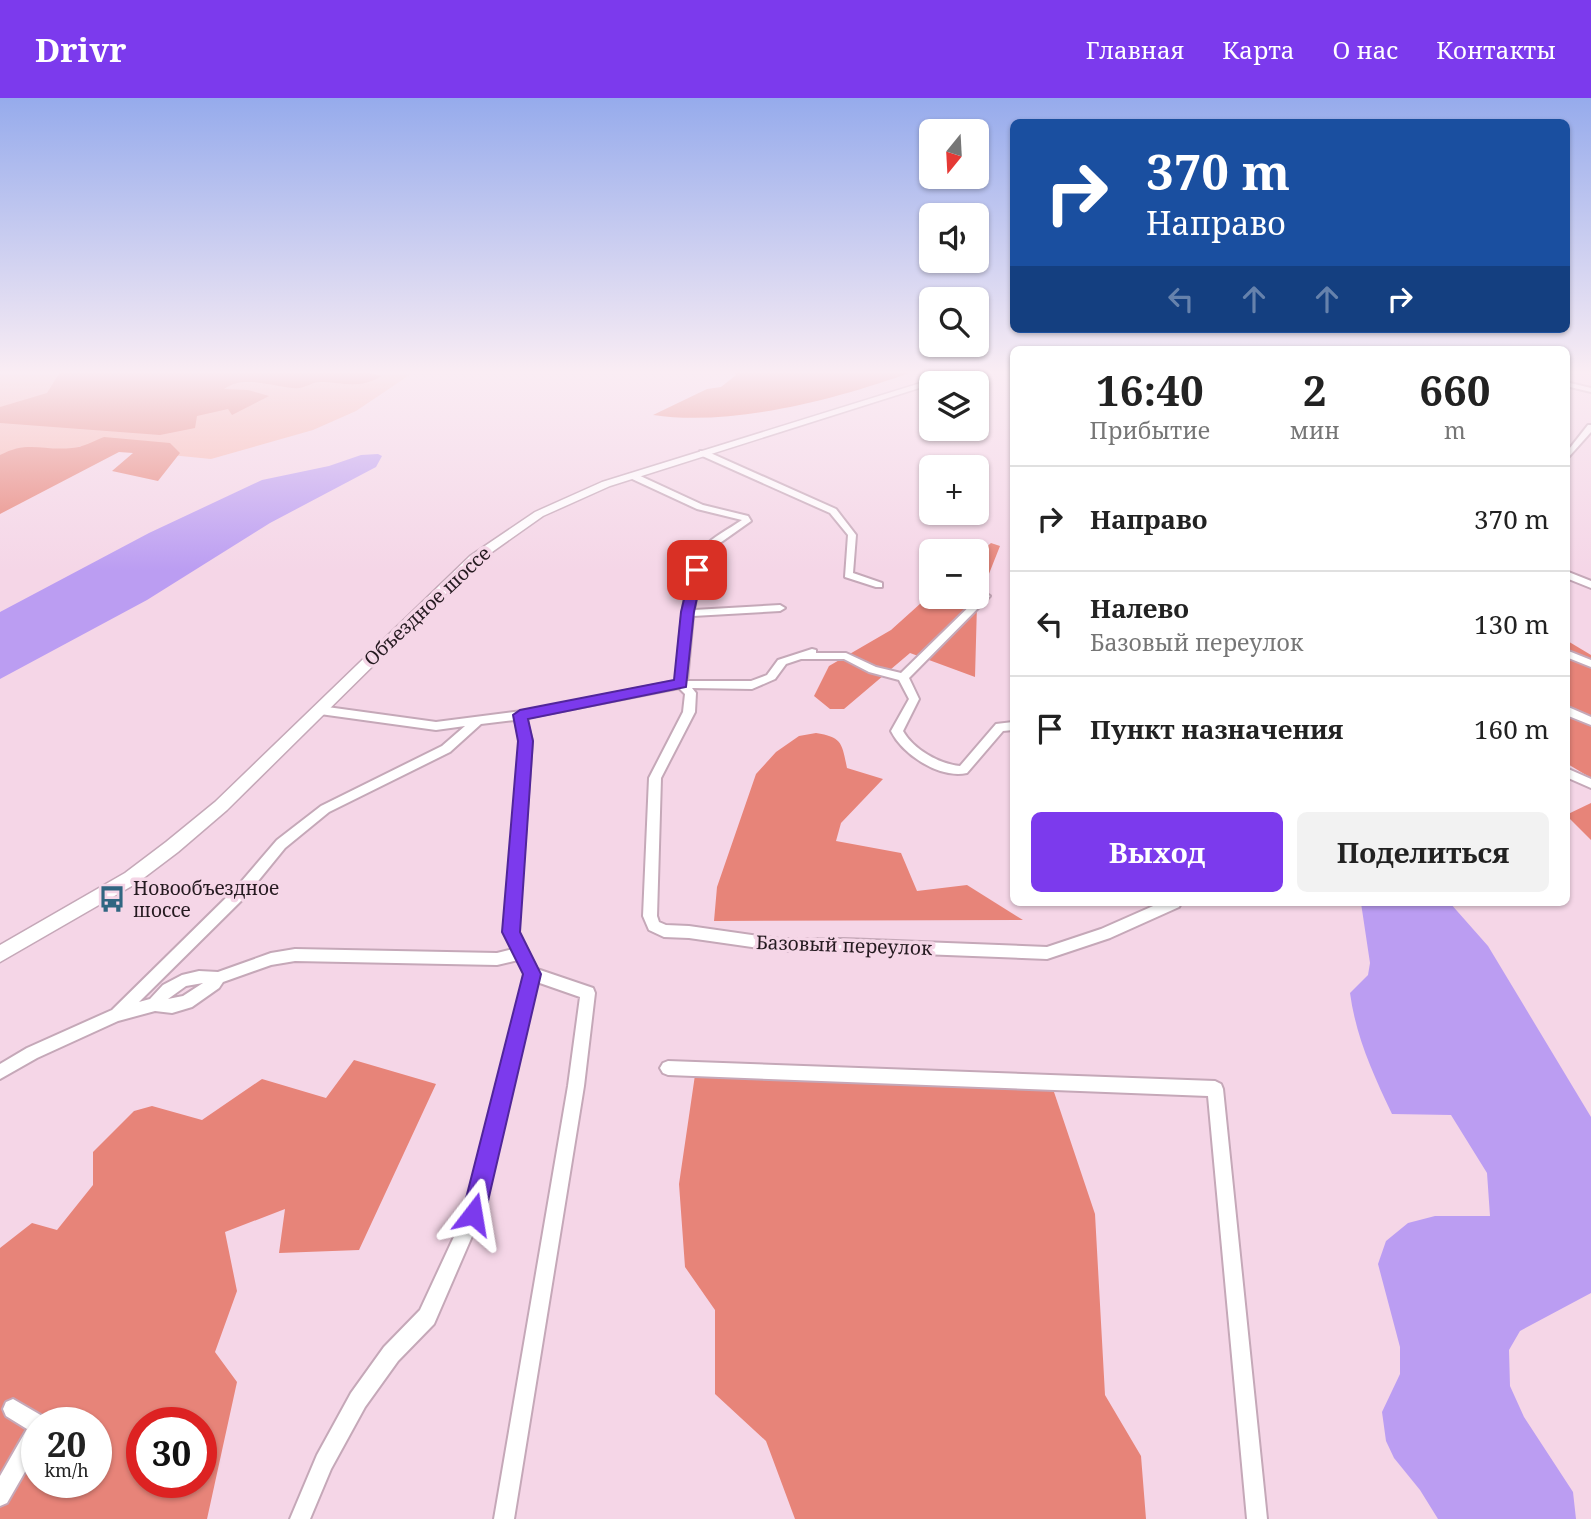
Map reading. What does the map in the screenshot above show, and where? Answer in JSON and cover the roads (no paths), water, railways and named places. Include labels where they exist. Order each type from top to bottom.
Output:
[{"type":"main road","name":"Объездное шоссе","points":[[0,954],[131,878],[221,806],[474,559],[505,535],[539,514],[580,495],[751,438]]},
{"type":"street","points":[[1570,453],[1582,438]]},
{"type":"street","points":[[703,453],[833,511],[852,535],[848,575],[879,585]]},
{"type":"street","name":"Базовый переулок","points":[[634,476],[700,507],[747,520],[707,548],[698,559],[688,612],[681,684],[691,693],[689,712],[655,778],[650,916],[654,926],[664,932],[689,932],[779,945],[1046,953],[1105,934],[1165,906]]},
{"type":"street","points":[[1570,576],[1591,585]]},
{"type":"street","points":[[688,612],[780,608]]},
{"type":"street","points":[[903,677],[972,609]]},
{"type":"street","points":[[320,710],[436,726],[520,715],[681,684],[751,685],[771,677],[782,662],[812,652]]},
{"type":"street","points":[[1570,655],[1591,664]]},
{"type":"street","points":[[797,657],[846,656],[873,670],[903,677]]},
{"type":"street","points":[[903,677],[914,699],[897,731],[899,737],[909,747],[948,769],[963,770],[1000,727],[1010,726]]},
{"type":"street","points":[[1570,712],[1591,721]]},
{"type":"street","points":[[300,1519],[324,1462],[358,1400],[391,1354],[427,1317],[473,1214],[532,974],[511,932],[526,741],[520,715]]},
{"type":"street","points":[[116,1015],[240,894],[281,844],[325,809],[446,749],[481,719]]},
{"type":"street","points":[[1570,774],[1591,784]]},
{"type":"street","points":[[155,1004],[183,979],[194,976],[218,978],[271,959],[295,955],[497,958],[521,953]]},
{"type":"street","points":[[504,1519],[576,1086],[588,993],[532,974]]},
{"type":"street","points":[[0,1072],[32,1053],[116,1015],[155,1004],[173,1006],[187,1002],[214,984],[218,978]]},
{"type":"street","points":[[668,1068],[1216,1089],[1257,1519]]},
{"type":"street","points":[[13,1409],[21,1414]]},
{"type":"street","points":[[0,1496],[21,1459]]},
{"type":"place","name":"Новообъездное шоссе","points":[[112,899]]}]
